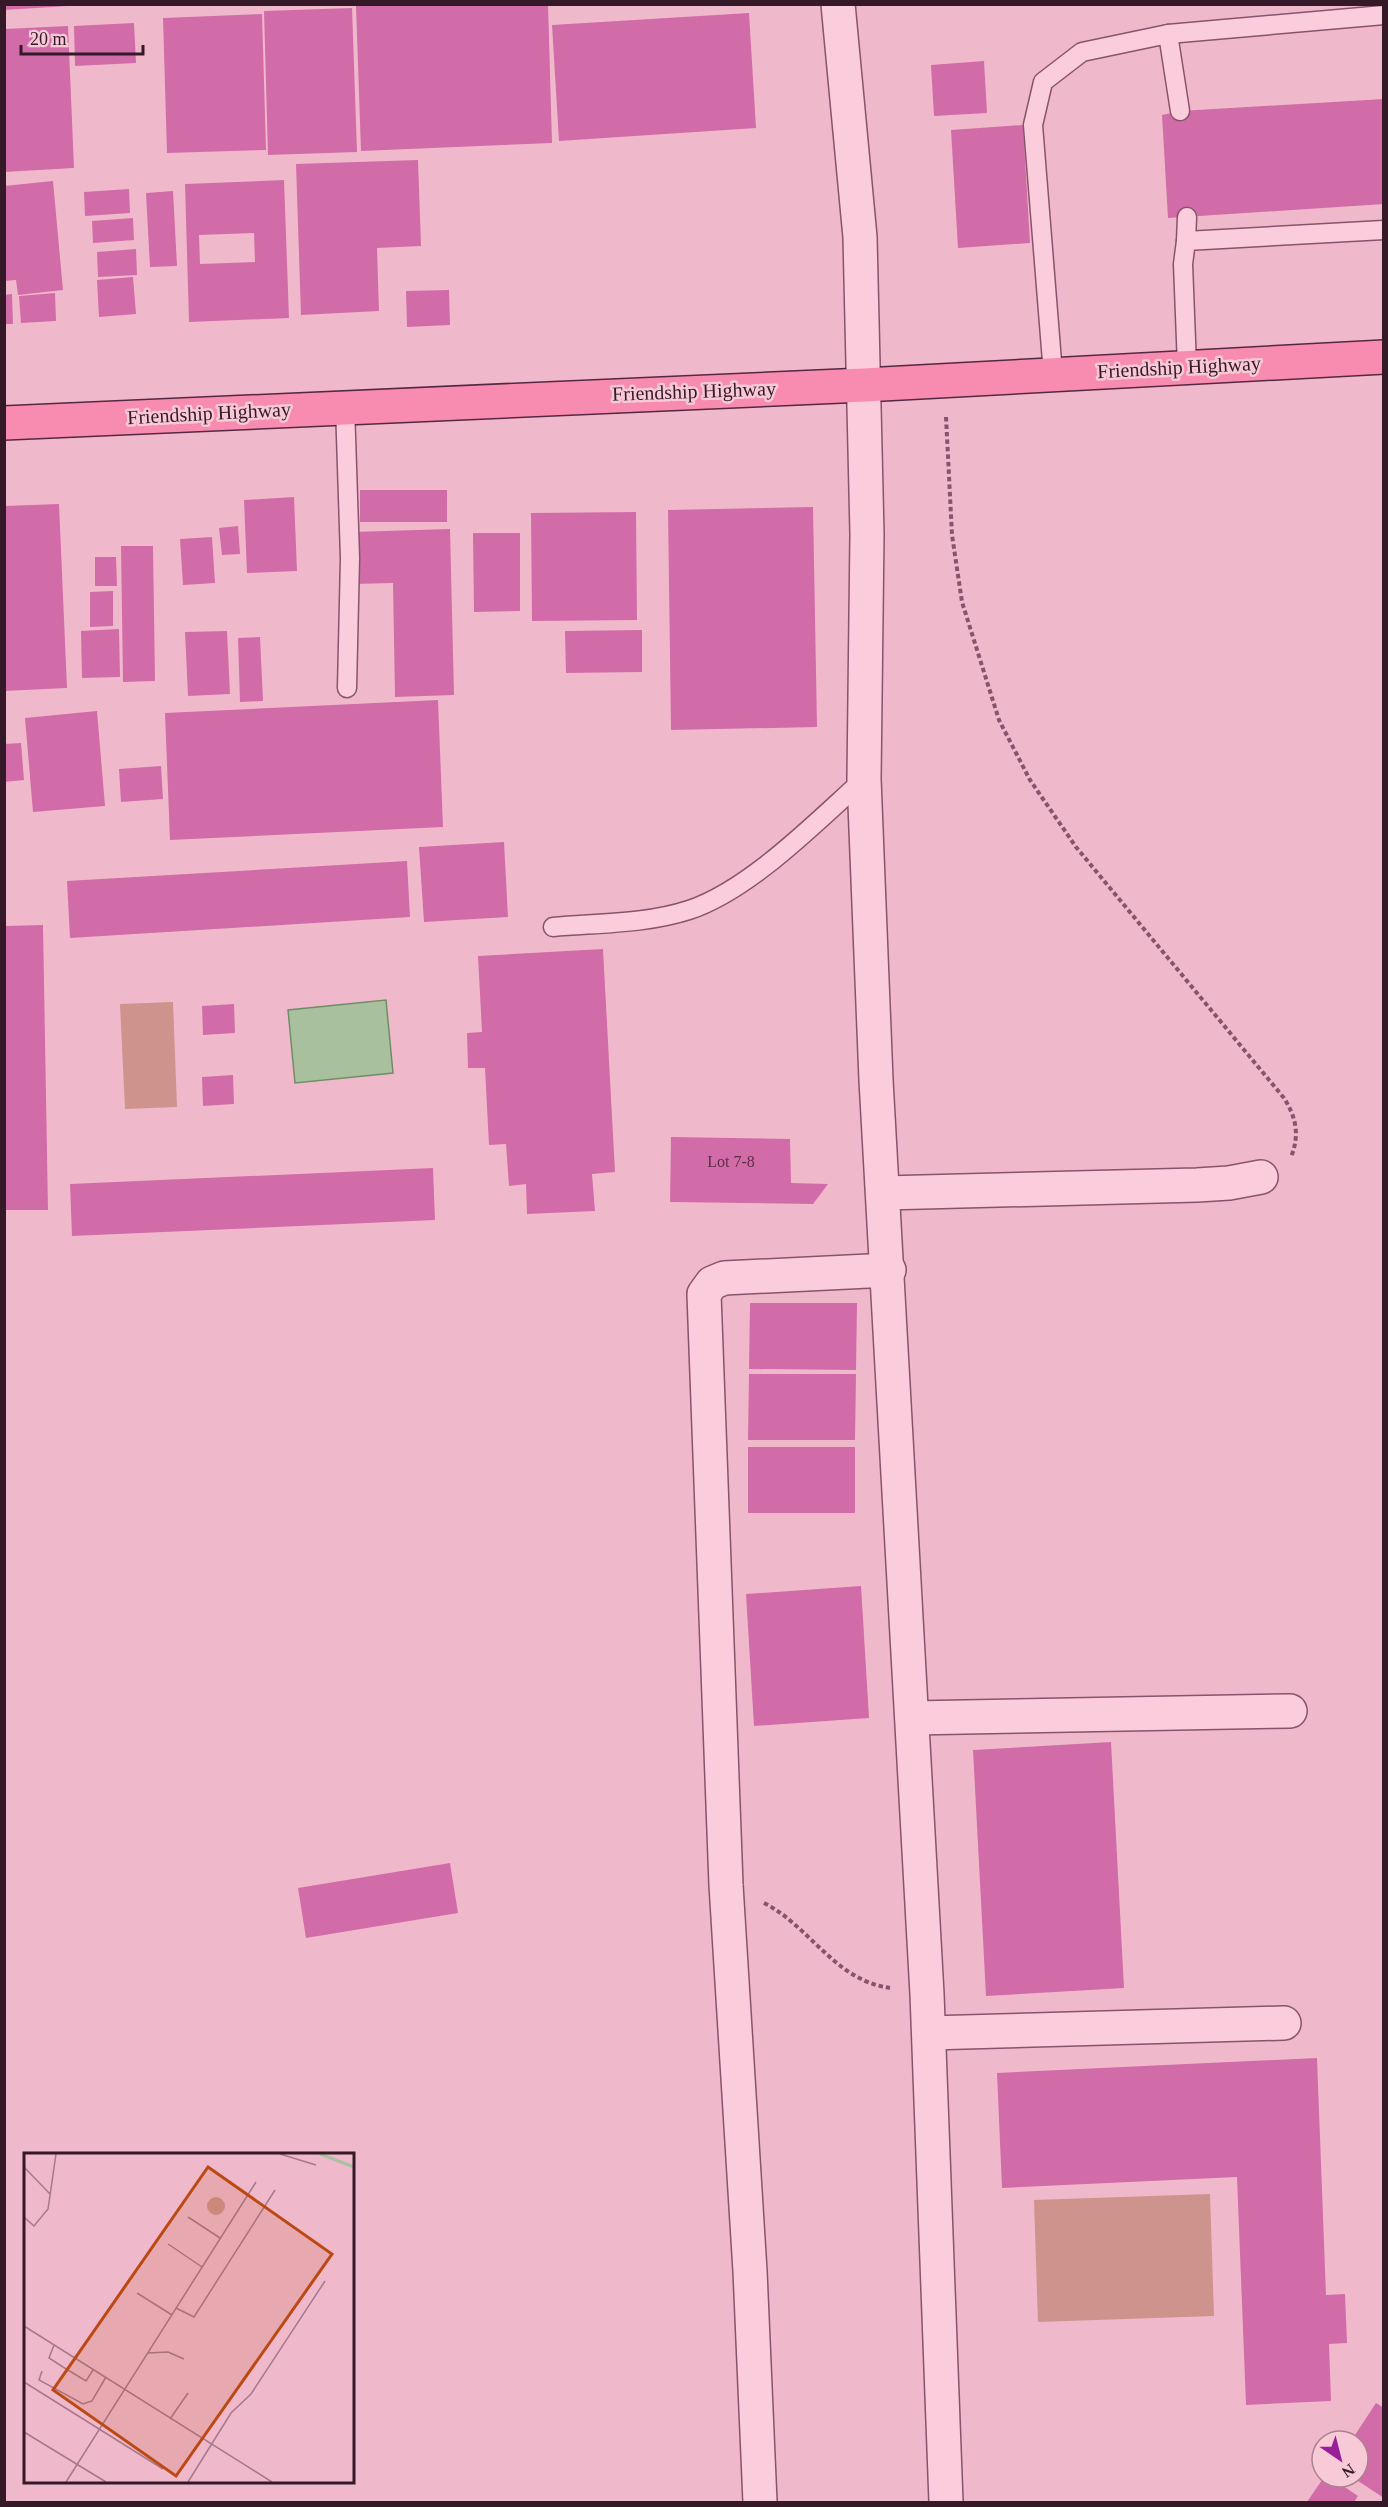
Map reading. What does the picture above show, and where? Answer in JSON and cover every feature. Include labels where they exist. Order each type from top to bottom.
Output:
[{"type":"main road","name":"Friendship Highway","points":[[4,423],[345,406],[864,385],[1383,357]]},
{"type":"street","points":[[838,4],[860,237],[867,534],[864,779],[876,1080],[889,1270],[929,2033],[946,2502]]},
{"type":"street","points":[[884,1193],[1197,1185],[1262,1177]]},
{"type":"street","points":[[760,2502],[750,2271],[726,1885],[704,1294],[712,1283],[724,1278],[889,1270]]},
{"type":"street","points":[[912,1718],[1290,1711]]},
{"type":"street","points":[[929,2033],[1284,2023]]},
{"type":"lane","points":[[1053,374],[1045,302],[1033,125],[1043,82],[1082,52],[1168,34],[1383,15]]},
{"type":"lane","points":[[1168,34],[1180,111]]},
{"type":"lane","points":[[1187,217],[1183,264],[1187,366]]},
{"type":"lane","points":[[1186,241],[1383,230]]},
{"type":"lane","points":[[345,406],[350,558],[347,688]]},
{"type":"lane","points":[[553,927],[657,918],[690,909],[720,896],[802,835],[864,779]]},
{"type":"path","points":[[945,380],[952,535],[960,591],[999,720],[1030,780],[1076,847],[1284,1098],[1295,1116],[1296,1137],[1293,1155],[1281,1170],[1262,1177]]},
{"type":"path","points":[[726,1885],[771,1906],[790,1920],[824,1954],[845,1971],[879,1987],[927,1994]]},
{"type":"shaded area","points":[[386,1000],[393,1073],[295,1083],[288,1010]]},
{"type":"shaded area","points":[[173,1002],[177,1107],[125,1109],[120,1004]]},
{"type":"shaded area","points":[[1210,2194],[1214,2316],[1038,2322],[1034,2200]]},
{"type":"building","points":[[4,4],[68,4],[68,6],[4,10]]},
{"type":"building","points":[[548,4],[552,143],[361,151],[356,6]]},
{"type":"building","points":[[352,8],[357,152],[268,155],[264,11]]},
{"type":"building","points":[[749,13],[756,128],[559,141],[552,25]]},
{"type":"building","points":[[262,14],[266,150],[167,153],[163,18]]},
{"type":"building","points":[[134,23],[136,63],[75,66],[74,26]]},
{"type":"building","points":[[68,26],[74,168],[4,172],[4,29]]},
{"type":"building","points":[[984,61],[987,113],[934,116],[931,65]]},
{"type":"building","points":[[1384,99],[1384,204],[1168,218],[1162,115],[1180,111]]},
{"type":"building","points":[[1023,125],[1030,243],[958,248],[951,130]]},
{"type":"building","points":[[418,160],[421,246],[377,248],[379,311],[301,315],[296,164]]},
{"type":"building","points":[[284,180],[289,318],[189,322],[185,184]],"holes":[[[254,233],[255,262],[200,264],[199,235]]]},
{"type":"building","points":[[53,181],[63,290],[18,295],[16,280],[4,281],[4,186]]},
{"type":"building","points":[[129,189],[130,213],[85,216],[84,192]]},
{"type":"building","points":[[173,191],[177,266],[150,267],[146,193]]},
{"type":"building","points":[[133,218],[134,240],[93,243],[92,221]]},
{"type":"building","points":[[136,249],[137,275],[98,277],[97,252]]},
{"type":"building","points":[[133,277],[136,314],[99,317],[97,280]]},
{"type":"building","points":[[449,290],[450,325],[407,327],[406,291]]},
{"type":"building","points":[[55,293],[56,321],[21,323],[19,296]]},
{"type":"building","points":[[12,294],[13,324],[4,324],[4,295]]},
{"type":"building","points":[[360,490],[447,490],[447,522],[360,522]]},
{"type":"building","points":[[294,497],[297,571],[247,573],[244,500]]},
{"type":"building","points":[[59,504],[67,688],[4,691],[4,506]]},
{"type":"building","points":[[813,507],[817,727],[671,730],[668,510]]},
{"type":"building","points":[[636,512],[637,620],[532,621],[531,513]]},
{"type":"building","points":[[238,526],[240,554],[222,555],[219,528]]},
{"type":"building","points":[[450,529],[454,695],[395,697],[393,583],[353,584],[352,532]]},
{"type":"building","points":[[473,533],[520,533],[520,611],[474,612]]},
{"type":"building","points":[[212,537],[215,583],[183,585],[180,539]]},
{"type":"building","points":[[121,546],[153,546],[155,681],[123,682]]},
{"type":"building","points":[[95,557],[116,557],[117,586],[95,586]]},
{"type":"building","points":[[113,591],[113,626],[90,627],[90,592]]},
{"type":"building","points":[[119,629],[120,677],[82,678],[81,631]]},
{"type":"building","points":[[642,630],[642,672],[566,673],[565,631]]},
{"type":"building","points":[[227,631],[230,694],[188,696],[185,632]]},
{"type":"building","points":[[260,637],[263,701],[240,702],[238,638]]},
{"type":"building","points":[[438,700],[443,827],[170,840],[165,713]]},
{"type":"building","points":[[97,711],[105,806],[33,812],[25,718]]},
{"type":"building","points":[[21,743],[24,780],[4,782],[4,744]]},
{"type":"building","points":[[161,766],[163,799],[121,802],[119,769]]},
{"type":"building","points":[[504,842],[508,917],[424,922],[419,847]]},
{"type":"building","points":[[407,861],[410,917],[70,938],[67,881]]},
{"type":"building","points":[[43,925],[48,1210],[4,1210],[4,926]]},
{"type":"building","points":[[603,949],[615,1172],[592,1174],[595,1211],[527,1214],[526,1184],[509,1186],[506,1144],[489,1145],[485,1068],[468,1068],[467,1033],[482,1032],[478,956]]},
{"type":"building","points":[[234,1004],[235,1033],[203,1035],[202,1006]]},
{"type":"building","points":[[233,1075],[234,1104],[203,1106],[202,1077]]},
{"type":"building","points":[[671,1137],[790,1139],[791,1183],[828,1184],[813,1204],[670,1202]]},
{"type":"building","points":[[433,1168],[435,1220],[72,1236],[70,1184]]},
{"type":"building","points":[[750,1303],[857,1303],[856,1370],[749,1369]]},
{"type":"building","points":[[749,1374],[856,1374],[855,1440],[748,1440]]},
{"type":"building","points":[[748,1447],[855,1447],[855,1513],[748,1513]]},
{"type":"building","points":[[861,1586],[869,1718],[754,1726],[746,1594]]},
{"type":"building","points":[[1111,1742],[1124,1988],[986,1996],[973,1750]]},
{"type":"building","points":[[450,1863],[458,1913],[306,1938],[298,1888]]},
{"type":"building","points":[[1317,2058],[1326,2295],[1345,2294],[1347,2343],[1329,2344],[1331,2401],[1246,2405],[1237,2177],[1002,2188],[997,2073]]},
{"type":"building","points":[[1376,2403],[1384,2408],[1384,2498],[1370,2489],[1370,2429],[1359,2429]]},
{"type":"building","points":[[1316,2489],[1348,2489],[1358,2496],[1354,2502],[1307,2502]]}]
